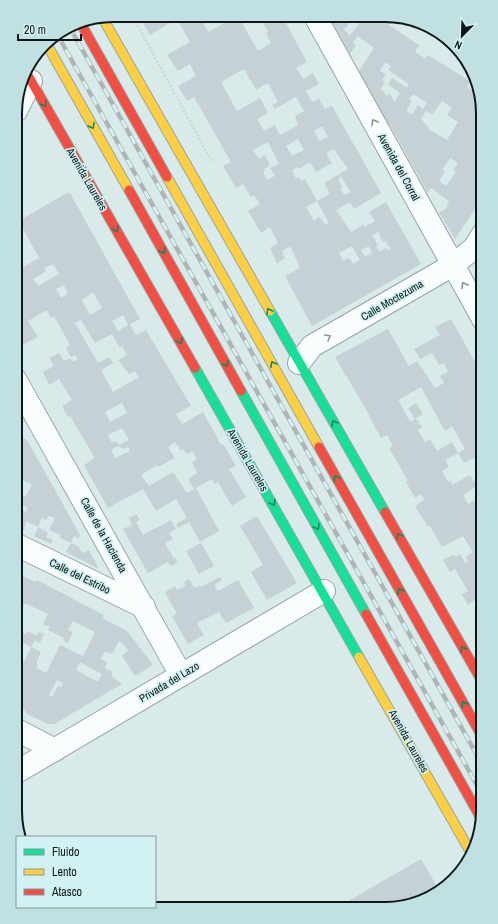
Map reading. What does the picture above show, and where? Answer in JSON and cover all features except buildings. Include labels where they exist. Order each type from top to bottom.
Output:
[{"type":"main road","points":[[105,22],[476,671]]},
{"type":"main road","points":[[83,27],[476,726]]},
{"type":"main road","points":[[49,49],[476,809]]},
{"type":"main road","name":"Avenida Laureles","points":[[29,78],[324,591],[468,847]]},
{"type":"street","name":"Avenida del Corral","points":[[318,22],[476,306]]},
{"type":"street","name":"Calle Moctezuma","points":[[299,363],[312,346],[453,265],[476,245]]},
{"type":"street","name":"Calle de la Hacienda","points":[[22,394],[181,675]]},
{"type":"street","name":"Calle del Estribo","points":[[22,547],[144,608]]},
{"type":"street","name":"Privada del Lazo","points":[[22,769],[324,591]]},
{"type":"street","points":[[22,733],[55,750]]},
{"type":"railway","points":[[72,32],[476,753]]},
{"type":"railway","points":[[60,39],[476,783]]},
{"type":"traffic: fast","points":[[270,311],[385,512]]},
{"type":"traffic: fast","points":[[195,368],[359,657]]},
{"type":"traffic: fast","points":[[241,391],[366,614]]},
{"type":"traffic: slow","points":[[105,22],[270,311]]},
{"type":"traffic: slow","points":[[49,49],[129,190]]},
{"type":"traffic: slow","points":[[167,177],[319,447]]},
{"type":"traffic: slow","points":[[359,657],[468,848]]},
{"type":"traffic: jam","points":[[83,27],[167,177]]},
{"type":"traffic: jam","points":[[29,78],[195,368]]},
{"type":"traffic: jam","points":[[129,190],[241,391]]},
{"type":"traffic: jam","points":[[319,447],[476,726]]},
{"type":"traffic: jam","points":[[385,512],[476,671]]},
{"type":"traffic: jam","points":[[366,614],[476,809]]}]
